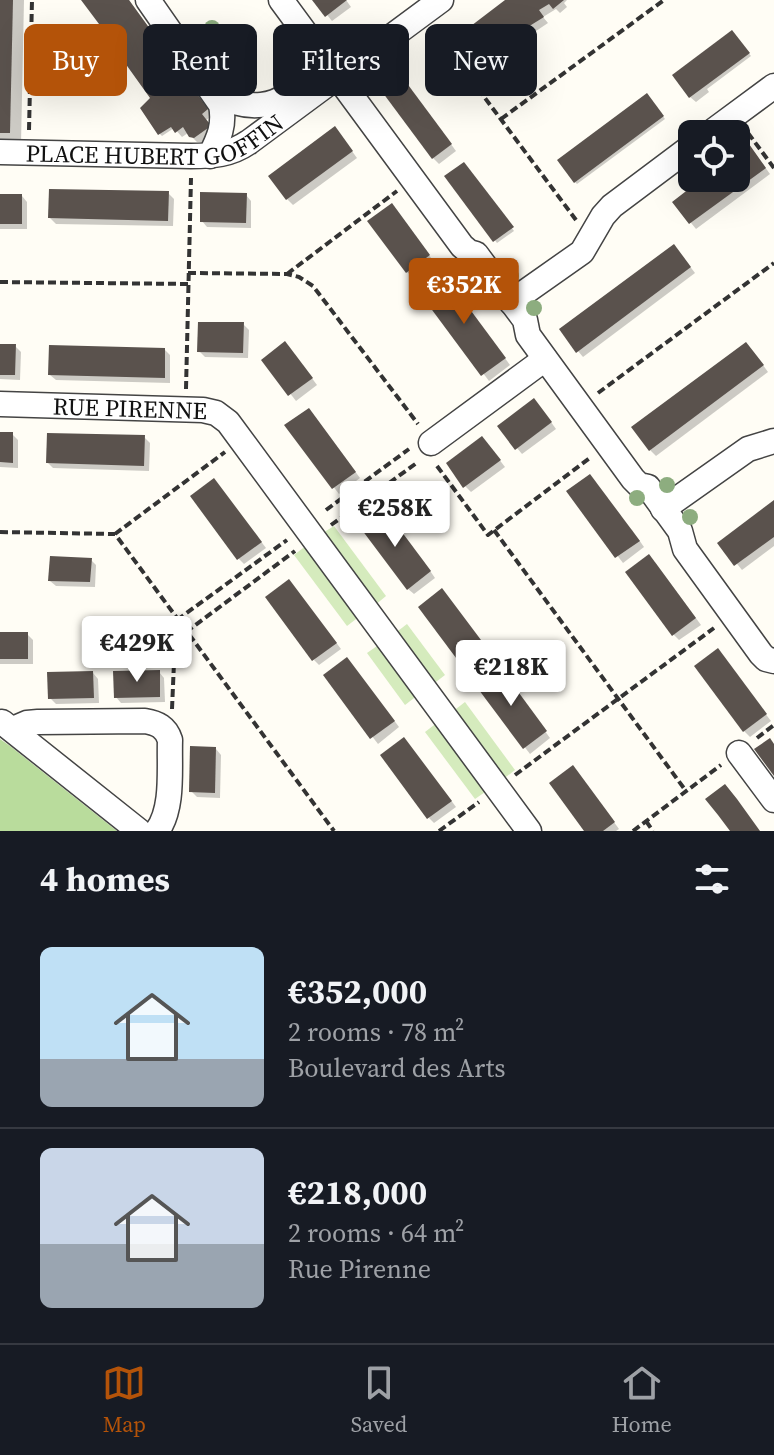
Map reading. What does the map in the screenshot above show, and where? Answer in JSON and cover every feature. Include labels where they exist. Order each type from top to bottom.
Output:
[{"type":"street","points":[[148,0],[165,24]]},
{"type":"street","points":[[281,0],[298,24]]},
{"type":"street","name":"PLACE HUBERT GOFFIN","points":[[409,24],[432,7]]},
{"type":"street","points":[[728,120],[774,86]]},
{"type":"street","points":[[200,156],[220,136],[223,116],[216,96]]},
{"type":"street","points":[[220,96],[230,103],[253,106],[284,96]]},
{"type":"street","name":"PLACE HUBERT GOFFIN","points":[[0,152],[222,155],[242,147],[311,96]]},
{"type":"street","points":[[352,96],[462,246],[476,254],[525,320],[528,335],[633,479],[639,485],[648,487],[680,531],[685,549],[761,654],[774,661]]},
{"type":"street","points":[[511,302],[582,252],[612,206],[678,156]]},
{"type":"street","points":[[432,448],[545,359]]},
{"type":"street","name":"RUE PIRENNE","points":[[0,404],[185,409],[216,413],[228,422],[529,831]]},
{"type":"street","points":[[663,509],[748,449],[774,441]]},
{"type":"street","points":[[6,725],[130,721],[155,722],[164,728],[170,740],[168,806],[166,818],[157,831]]},
{"type":"street","points":[[6,725],[139,831]]},
{"type":"street","points":[[739,753],[774,800]]},
{"type":"path","points":[[28,152],[32,0]]},
{"type":"path","points":[[501,119],[664,0]]},
{"type":"path","points":[[432,7],[501,119],[590,240]]},
{"type":"path","points":[[735,115],[774,168]]},
{"type":"path","points":[[185,409],[188,273],[200,156]]},
{"type":"path","points":[[287,274],[412,179]]},
{"type":"path","points":[[580,407],[774,263]]},
{"type":"path","points":[[188,273],[287,274],[313,286],[432,448],[488,535],[608,445]]},
{"type":"path","points":[[0,282],[188,284]]},
{"type":"path","points":[[0,532],[115,534],[242,440]]},
{"type":"path","points":[[326,510],[432,448]]},
{"type":"path","points":[[177,620],[305,527]]},
{"type":"path","points":[[494,530],[686,791]]},
{"type":"path","points":[[115,534],[334,831]]},
{"type":"path","points":[[526,767],[732,614]]},
{"type":"path","points":[[164,728],[172,715],[175,639],[181,626]]},
{"type":"path","points":[[633,831],[774,725]]},
{"type":"path","points":[[646,821],[653,831]]},
{"type":"green space","points":[[334,526],[386,596],[374,606],[321,534]]},
{"type":"green space","points":[[307,545],[360,616],[347,626],[294,555]]},
{"type":"green space","points":[[407,624],[445,675],[432,685],[394,634]]},
{"type":"green space","points":[[380,644],[418,695],[405,705],[367,653]]},
{"type":"green space","points":[[465,702],[515,770],[502,780],[452,712]]},
{"type":"green space","points":[[438,722],[488,790],[475,799],[425,732]]},
{"type":"green space","points":[[0,739],[10,746],[117,831],[0,831]]},
{"type":"building","points":[[0,0],[13,0],[10,133],[0,133]]},
{"type":"building","points":[[81,0],[129,0],[146,24],[143,24],[143,88],[127,66],[127,24],[99,24]]},
{"type":"building","points":[[312,0],[347,0],[325,17]]},
{"type":"building","points":[[505,0],[564,0],[553,9],[549,4],[539,10],[544,17],[533,24],[474,24]]},
{"type":"building","points":[[732,30],[750,53],[689,98],[672,75]]},
{"type":"building","points":[[409,86],[452,144],[432,159],[385,96],[409,96]]},
{"type":"building","points":[[647,93],[664,116],[574,183],[557,160]]},
{"type":"building","points":[[149,96],[199,96],[208,109],[202,114],[209,123],[208,128],[194,138],[189,137],[183,127],[175,133],[171,127],[158,135],[140,108]]},
{"type":"building","points":[[335,126],[353,151],[286,200],[268,176]]},
{"type":"building","points":[[750,145],[766,168],[750,180]]},
{"type":"building","points":[[464,162],[514,227],[493,242],[444,176]]},
{"type":"building","points":[[49,189],[169,191],[168,221],[48,218]]},
{"type":"building","points":[[200,192],[247,193],[246,223],[200,222]]},
{"type":"building","points":[[685,192],[733,192],[689,224],[672,202]]},
{"type":"building","points":[[0,194],[22,194],[22,224],[0,224]]},
{"type":"building","points":[[392,203],[430,255],[406,273],[367,221]]},
{"type":"building","points":[[674,244],[691,267],[576,353],[559,329]]},
{"type":"building","points":[[446,277],[506,358],[481,376],[421,295]]},
{"type":"building","points":[[198,322],[244,322],[243,353],[197,352]]},
{"type":"building","points":[[285,341],[313,378],[288,396],[261,360]]},
{"type":"building","points":[[746,342],[764,365],[649,451],[631,427]]},
{"type":"building","points":[[0,344],[16,344],[15,375],[0,375]]},
{"type":"building","points":[[49,345],[165,348],[165,378],[48,375]]},
{"type":"building","points":[[534,398],[552,422],[515,450],[497,426]]},
{"type":"building","points":[[309,408],[356,472],[332,489],[284,425]]},
{"type":"building","points":[[0,432],[13,432],[13,463],[0,462]]},
{"type":"building","points":[[47,433],[145,435],[144,466],[46,463]]},
{"type":"building","points":[[482,436],[501,460],[463,488],[446,463]]},
{"type":"building","points":[[590,474],[640,541],[615,558],[566,491]]},
{"type":"building","points":[[214,478],[262,542],[237,560],[190,496]]},
{"type":"building","points":[[774,500],[774,537],[734,566],[717,543]]},
{"type":"building","points":[[384,508],[431,571],[407,590],[359,526]]},
{"type":"building","points":[[649,554],[696,618],[672,636],[625,572]]},
{"type":"building","points":[[50,556],[92,558],[90,582],[48,581]]},
{"type":"building","points":[[289,579],[337,643],[312,661],[265,597]]},
{"type":"building","points":[[442,588],[490,652],[465,670],[418,607]]},
{"type":"building","points":[[0,632],[28,632],[28,659],[0,659]]},
{"type":"building","points":[[718,648],[767,714],[743,732],[694,666]]},
{"type":"building","points":[[347,657],[395,721],[370,739],[323,675]]},
{"type":"building","points":[[500,667],[547,731],[523,749],[476,686]]},
{"type":"building","points":[[160,670],[160,697],[114,698],[113,671]]},
{"type":"building","points":[[93,671],[94,698],[48,699],[47,672]]},
{"type":"building","points":[[404,737],[452,801],[427,819],[380,755]]},
{"type":"building","points":[[770,738],[774,744],[774,776],[754,749]]},
{"type":"building","points":[[190,746],[216,747],[215,793],[189,792]]},
{"type":"building","points":[[573,765],[615,822],[603,831],[584,831],[549,783]]},
{"type":"building","points":[[725,784],[760,831],[730,831],[705,799]]}]
